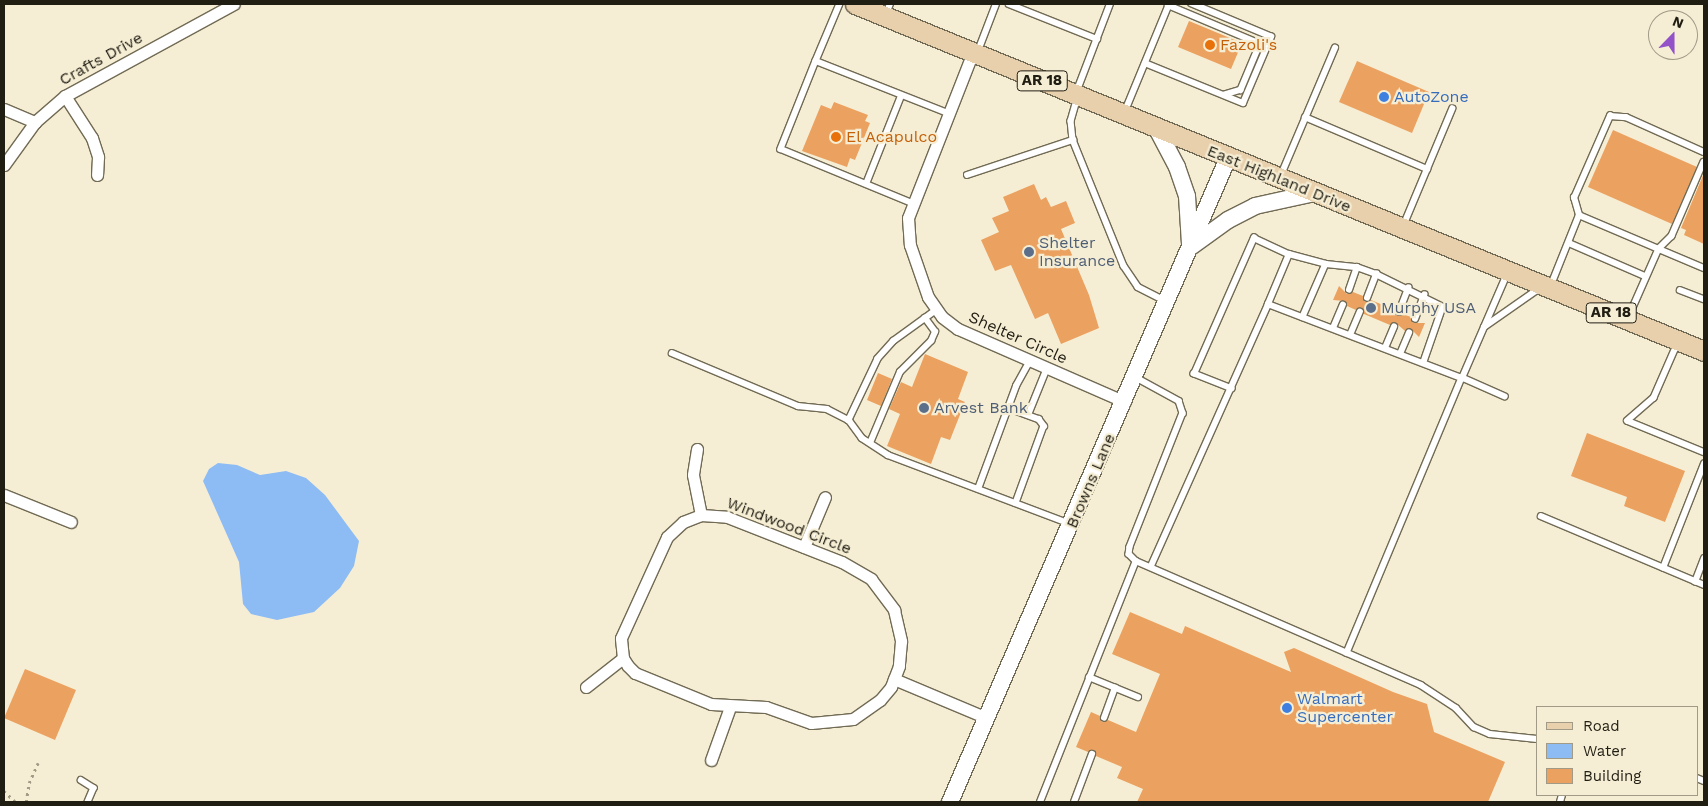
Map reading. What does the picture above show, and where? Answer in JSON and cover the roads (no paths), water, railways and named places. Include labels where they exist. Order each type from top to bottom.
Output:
[{"type":"main road","name":"East Highland Drive","points":[[855,4],[887,10],[975,53],[1157,129],[1546,288],[1678,341],[1702,348]]},
{"type":"street","name":"Crafts Drive","points":[[4,166],[35,122],[65,96],[234,4]]},
{"type":"street","name":"Shelter Circle","points":[[975,53],[948,113],[912,203],[907,229],[910,246],[928,297],[937,310],[958,330],[1125,402]]},
{"type":"street","points":[[65,96],[92,138],[98,157],[97,175]]},
{"type":"street","points":[[4,109],[35,122]]},
{"type":"street","points":[[1157,129],[1177,167],[1187,196],[1190,248]]},
{"type":"street","name":"Browns Lane","points":[[950,802],[1125,402],[1228,158]]},
{"type":"street","points":[[1190,248],[1228,220],[1255,206],[1314,193]]},
{"type":"street","points":[[697,449],[694,475],[701,515]]},
{"type":"street","points":[[4,495],[71,522]]},
{"type":"street","points":[[804,546],[825,497]]},
{"type":"street","name":"Windwood Circle","points":[[701,515],[727,517],[804,546],[861,571],[883,593],[894,610],[900,635],[901,654],[894,679],[880,700],[853,719],[840,722],[811,723],[766,707],[730,707],[711,704],[635,673],[623,658],[621,638],[667,537],[683,522],[701,515]]},
{"type":"street","points":[[586,687],[623,658]]},
{"type":"street","points":[[894,679],[987,718]]},
{"type":"street","points":[[711,760],[730,707]]},
{"type":"lane","points":[[840,4],[781,149],[912,203]]},
{"type":"lane","points":[[975,53],[996,4]]},
{"type":"lane","points":[[1008,4],[1097,39]]},
{"type":"lane","points":[[1110,4],[1077,95],[1071,120],[1073,140],[1124,266],[1138,287],[1168,302]]},
{"type":"lane","points":[[1124,115],[1169,4],[1256,42],[1259,47],[1241,90],[1223,95]]},
{"type":"lane","points":[[1145,63],[1244,103],[1271,37],[1192,4]]},
{"type":"lane","points":[[1279,179],[1335,48]]},
{"type":"lane","points":[[816,61],[948,113]]},
{"type":"lane","points":[[866,184],[901,96]]},
{"type":"lane","points":[[1402,229],[1452,109]]},
{"type":"lane","points":[[1484,327],[1546,288],[1569,243],[1579,216],[1574,198],[1610,116],[1626,117],[1704,152]]},
{"type":"lane","points":[[1305,117],[1427,169]]},
{"type":"lane","points":[[967,175],[1073,140]]},
{"type":"lane","points":[[1628,320],[1645,276],[1659,249],[1672,236],[1704,162]]},
{"type":"lane","points":[[1579,216],[1704,268]]},
{"type":"lane","points":[[1232,389],[1194,374],[1254,238],[1289,254],[1326,264],[1357,267],[1424,295],[1443,307],[1424,362]]},
{"type":"lane","points":[[1569,243],[1645,276]]},
{"type":"lane","points":[[1151,566],[1232,389],[1289,254]]},
{"type":"lane","points":[[1303,317],[1326,264]]},
{"type":"lane","points":[[1349,290],[1357,267]]},
{"type":"lane","points":[[1347,653],[1508,272]]},
{"type":"lane","points":[[1367,298],[1376,274]]},
{"type":"lane","points":[[1399,312],[1408,288]]},
{"type":"lane","points":[[1680,290],[1704,299]]},
{"type":"lane","points":[[1415,319],[1424,295]]},
{"type":"lane","points":[[1268,304],[1424,362],[1505,397]]},
{"type":"lane","points":[[1333,328],[1343,305]]},
{"type":"lane","points":[[849,420],[878,359],[894,341],[937,310]]},
{"type":"lane","points":[[1350,335],[1360,312]]},
{"type":"lane","points":[[870,443],[900,372],[931,341],[935,332],[925,318]]},
{"type":"lane","points":[[1385,348],[1394,326]]},
{"type":"lane","points":[[1400,354],[1409,333]]},
{"type":"lane","points":[[1678,341],[1654,398],[1628,421],[1704,452]]},
{"type":"lane","points":[[672,353],[798,406],[827,409],[849,420],[870,443],[888,455],[1072,524]]},
{"type":"lane","points":[[978,489],[1008,408],[1030,360]]},
{"type":"lane","points":[[1028,415],[1047,368]]},
{"type":"lane","points":[[1135,377],[1179,401],[1183,413],[1130,547],[1129,554],[1136,561],[1421,684],[1456,708],[1474,727],[1490,734],[1536,739]]},
{"type":"lane","points":[[1008,408],[1039,420],[1044,426],[1016,502]]},
{"type":"lane","points":[[1662,568],[1702,477],[1704,464]]},
{"type":"lane","points":[[1541,516],[1704,585]]},
{"type":"lane","points":[[1695,582],[1704,558]]},
{"type":"lane","points":[[1040,802],[1136,561]]},
{"type":"lane","points":[[1089,677],[1138,697]]},
{"type":"lane","points":[[1104,718],[1115,688]]},
{"type":"lane","points":[[1074,802],[1092,754]]},
{"type":"lane","points":[[80,780],[94,788],[88,802]]},
{"type":"water","points":[[218,463],[237,465],[260,475],[286,471],[306,478],[325,495],[359,541],[354,566],[340,588],[314,612],[277,620],[251,614],[243,604],[239,562],[203,481],[209,469]]},
{"type":"place","name":"Fazoli's","points":[[1210,45]]},
{"type":"place","name":"AutoZone","points":[[1384,97]]},
{"type":"place","name":"El Acapulco","points":[[836,137]]},
{"type":"place","name":"Shelter Insurance","points":[[1029,252]]},
{"type":"place","name":"Murphy USA","points":[[1371,308]]},
{"type":"place","name":"Arvest Bank","points":[[924,408]]},
{"type":"place","name":"Walmart Supercenter","points":[[1287,708]]}]
